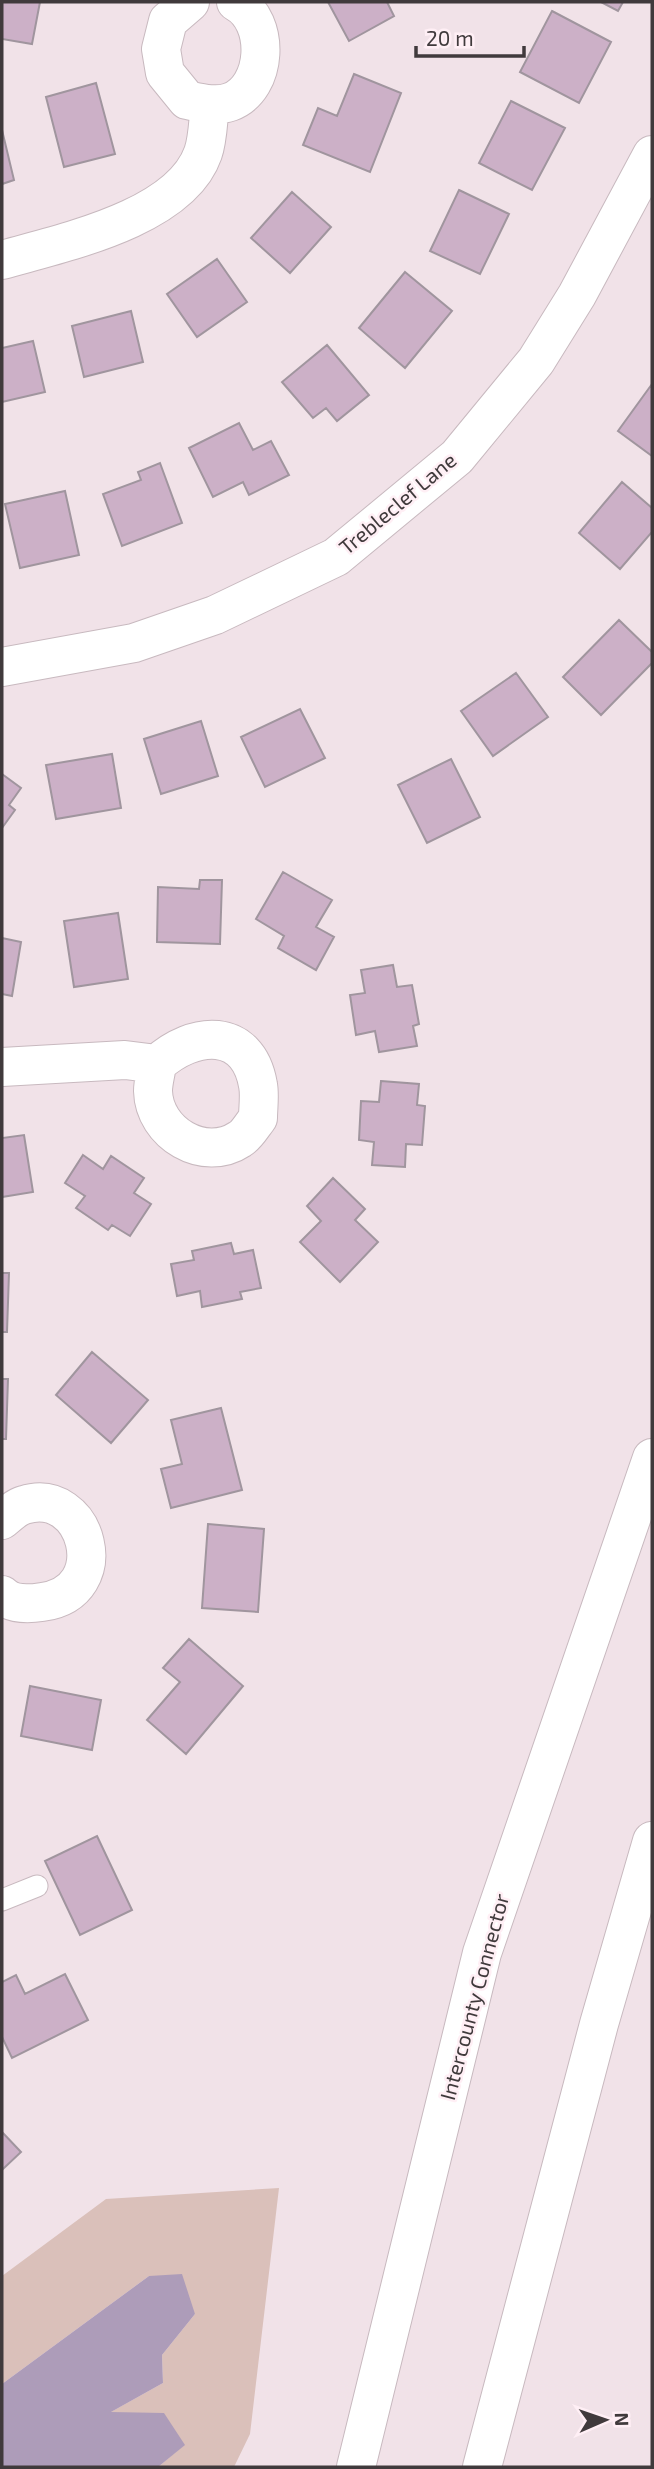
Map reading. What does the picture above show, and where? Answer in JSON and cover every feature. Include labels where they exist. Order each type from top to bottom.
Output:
[{"type":"main road","points":[[190,2],[168,21],[161,49],[165,73],[187,100],[210,105],[231,102],[248,90],[258,70],[261,40],[254,20],[236,2]]},
{"type":"main road","points":[[2,260],[119,226],[180,188],[203,154],[210,105]]},
{"type":"main road","name":"Trebleclef Lane","points":[[2,667],[134,643],[215,615],[337,557],[457,457],[536,361],[577,295],[652,155]]},
{"type":"main road","points":[[2,1067],[125,1060],[157,1064]]},
{"type":"main road","points":[[620,1547],[652,1434]]},
{"type":"main road","name":"Intercounty Connector","points":[[356,2467],[482,1953],[652,1458]]},
{"type":"main road","points":[[2,1520],[21,1505],[41,1502],[68,1513],[86,1537],[87,1562],[76,1588],[54,1601],[32,1604],[8,1601],[2,1595]]},
{"type":"main road","points":[[482,2467],[599,2024],[652,1841]]},
{"type":"lane","points":[[2,1900],[37,1886]]},
{"type":"shaded area","points":[[279,2188],[250,2434],[234,2467],[158,2467],[184,2445],[109,2413],[163,2383],[162,2355],[195,2314],[149,2276],[2,2384],[2,2276],[106,2199]]},
{"type":"shaded area","points":[[182,2274],[195,2314],[162,2355],[163,2383],[111,2412],[164,2413],[185,2445],[158,2467],[2,2467],[2,2384],[149,2276]]},
{"type":"building","points":[[2,2],[40,2],[32,44],[2,39]]},
{"type":"building","points":[[328,2],[387,2],[394,16],[349,41]]},
{"type":"building","points":[[601,2],[623,2],[618,11]]},
{"type":"building","points":[[552,11],[611,42],[579,103],[520,72]]},
{"type":"building","points":[[354,74],[401,93],[370,172],[303,145],[318,108],[337,116]]},
{"type":"building","points":[[96,83],[115,154],[64,167],[46,97]]},
{"type":"building","points":[[511,101],[565,128],[532,190],[479,163]]},
{"type":"building","points":[[2,130],[14,180],[2,184]]},
{"type":"building","points":[[459,190],[509,214],[480,274],[430,251]]},
{"type":"building","points":[[292,192],[331,227],[290,273],[251,238]]},
{"type":"building","points":[[217,259],[247,302],[197,337],[167,294]]},
{"type":"building","points":[[405,272],[452,311],[405,368],[359,328]]},
{"type":"building","points":[[131,311],[143,362],[84,377],[72,326]]},
{"type":"building","points":[[33,341],[45,392],[2,402],[2,348]]},
{"type":"building","points":[[327,345],[369,395],[337,421],[326,408],[313,418],[282,382]]},
{"type":"building","points":[[652,384],[652,456],[618,431]]},
{"type":"building","points":[[239,423],[253,450],[271,441],[289,475],[249,495],[243,482],[213,497],[189,448]]},
{"type":"building","points":[[160,463],[182,523],[122,546],[103,494],[141,480],[138,472]]},
{"type":"building","points":[[622,482],[652,508],[652,532],[620,569],[579,533]]},
{"type":"building","points":[[65,491],[79,555],[20,568],[5,504]]},
{"type":"building","points":[[619,620],[652,652],[652,663],[601,715],[563,677]]},
{"type":"building","points":[[516,673],[548,717],[493,756],[461,711]]},
{"type":"building","points":[[300,709],[325,758],[265,787],[241,737]]},
{"type":"building","points":[[201,721],[218,776],[161,794],[144,739]]},
{"type":"building","points":[[112,754],[121,808],[56,819],[46,765]]},
{"type":"building","points":[[451,759],[480,817],[427,843],[398,785]]},
{"type":"building","points":[[2,774],[21,788],[9,805],[15,810],[2,828]]},
{"type":"building","points":[[283,872],[332,900],[316,927],[334,937],[316,970],[278,948],[284,936],[256,919]]},
{"type":"building","points":[[200,880],[222,880],[220,944],[157,942],[158,887],[199,889]]},
{"type":"building","points":[[118,913],[128,979],[74,987],[64,921]]},
{"type":"building","points":[[2,938],[21,942],[12,996],[2,994]]},
{"type":"building","points":[[393,965],[397,987],[412,985],[419,1024],[413,1026],[417,1046],[379,1052],[375,1031],[356,1035],[350,995],[365,993],[361,970]]},
{"type":"building","points":[[381,1081],[419,1084],[417,1105],[425,1106],[422,1145],[406,1144],[405,1167],[372,1165],[374,1142],[359,1140],[361,1101],[379,1102]]},
{"type":"building","points":[[24,1135],[33,1192],[2,1197],[2,1138]]},
{"type":"building","points":[[83,1155],[103,1169],[111,1156],[144,1178],[134,1193],[151,1204],[130,1236],[112,1225],[108,1230],[76,1208],[85,1196],[65,1183]]},
{"type":"building","points":[[333,1178],[365,1209],[355,1220],[378,1242],[340,1282],[300,1242],[321,1221],[307,1206]]},
{"type":"building","points":[[231,1243],[234,1254],[253,1250],[261,1288],[240,1292],[242,1299],[202,1307],[200,1291],[177,1296],[171,1264],[194,1260],[192,1251]]},
{"type":"building","points":[[2,1273],[9,1273],[7,1332],[2,1332]]},
{"type":"building","points":[[92,1352],[148,1400],[111,1443],[56,1395]]},
{"type":"building","points":[[2,1379],[8,1379],[6,1439],[2,1439]]},
{"type":"building","points":[[221,1408],[242,1490],[171,1508],[161,1469],[182,1464],[171,1420]]},
{"type":"building","points":[[208,1524],[264,1529],[258,1612],[202,1608]]},
{"type":"building","points":[[189,1639],[243,1686],[186,1754],[147,1720],[180,1682],[163,1668]]},
{"type":"building","points":[[30,1686],[101,1700],[92,1750],[21,1736]]},
{"type":"building","points":[[97,1836],[132,1910],[80,1935],[45,1861]]},
{"type":"building","points":[[65,1974],[88,2020],[12,2058],[2,2037],[2,1982],[16,1975],[25,1994]]},
{"type":"building","points":[[2,2132],[21,2152],[2,2170]]}]
